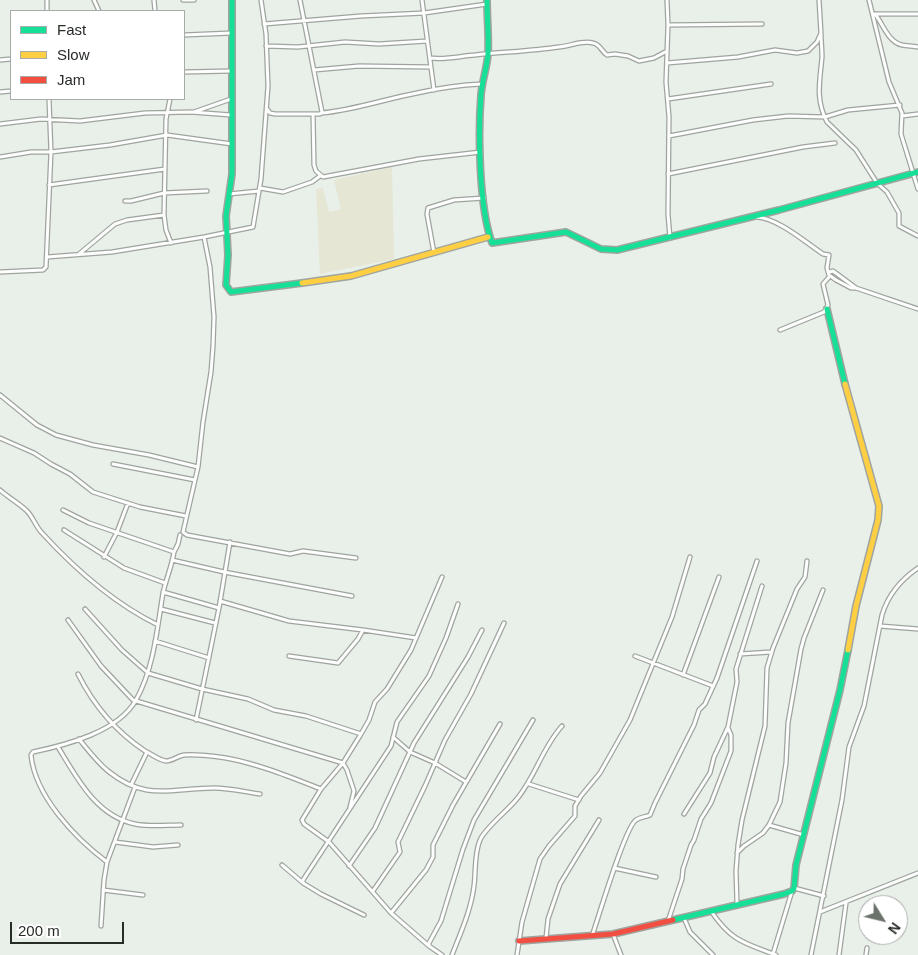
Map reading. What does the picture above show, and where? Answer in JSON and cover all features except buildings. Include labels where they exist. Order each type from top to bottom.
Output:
[{"type":"street","points":[[183,0],[194,0]]},
{"type":"street","points":[[232,0],[232,174],[226,216],[228,255],[226,285],[231,292],[351,276],[488,237]]},
{"type":"street","points":[[46,257],[74,256],[171,243],[253,227],[259,189],[269,82],[261,0]]},
{"type":"street","points":[[300,0],[321,113]]},
{"type":"street","points":[[422,0],[434,90]]},
{"type":"street","points":[[667,0],[666,82],[669,136],[668,214],[670,238]]},
{"type":"street","points":[[819,0],[822,56],[818,85],[824,117],[856,150],[877,183],[887,192],[898,214],[898,226],[918,236]]},
{"type":"street","points":[[869,0],[874,14],[889,82],[900,105],[902,116],[901,134],[916,173],[918,189]]},
{"type":"street","points":[[264,24],[424,13],[487,2],[488,54],[480,119],[484,198],[488,237],[492,243],[566,232],[596,247],[612,250],[670,238],[916,173]]},
{"type":"street","points":[[874,14],[918,14]]},
{"type":"street","points":[[874,14],[896,42],[900,45],[918,47]]},
{"type":"street","points":[[668,25],[762,24]]},
{"type":"street","points":[[185,35],[232,33]]},
{"type":"street","points":[[667,63],[738,57],[775,50],[808,51],[814,47],[821,33]]},
{"type":"street","points":[[266,46],[290,48],[345,42],[379,44],[427,41]]},
{"type":"street","points":[[430,58],[448,59],[562,47],[582,42],[598,44],[604,53],[607,54],[628,56],[639,61],[654,58],[667,51]]},
{"type":"street","points":[[314,70],[359,66],[432,68]]},
{"type":"street","points":[[185,72],[231,70]]},
{"type":"street","points":[[267,109],[270,113],[275,114],[321,113],[434,90],[483,84]]},
{"type":"street","points":[[668,98],[771,84]]},
{"type":"street","points":[[191,112],[231,99]]},
{"type":"street","points":[[0,272],[43,270],[46,267],[51,152],[49,100]]},
{"type":"street","points":[[170,100],[167,114],[164,215],[166,230],[171,243]]},
{"type":"street","points":[[669,136],[752,120],[788,116],[824,117],[848,110],[900,105]]},
{"type":"street","points":[[0,124],[50,119],[80,121],[144,113],[191,112],[231,116]]},
{"type":"street","points":[[312,114],[314,165],[320,176]]},
{"type":"street","points":[[902,116],[918,114]]},
{"type":"street","points":[[0,157],[31,152],[51,152],[110,145],[167,135],[232,144]]},
{"type":"street","points":[[668,174],[803,147],[835,143]]},
{"type":"street","points":[[229,194],[259,189],[283,192],[312,182],[320,176],[329,177],[389,164],[481,152]]},
{"type":"street","points":[[49,185],[165,168]]},
{"type":"street","points":[[125,201],[164,193],[207,191]]},
{"type":"street","points":[[434,253],[427,214],[428,208],[454,200],[484,198]]},
{"type":"street","points":[[74,256],[82,252],[115,224],[127,220],[164,215]]},
{"type":"street","points":[[748,216],[764,217],[788,230],[823,254],[828,255],[826,268],[830,274],[844,284],[918,309]]},
{"type":"street","points":[[204,237],[210,267],[214,317],[211,372],[198,466],[183,531],[185,534],[290,554],[303,551],[356,558]]},
{"type":"street","points":[[711,911],[723,928],[736,939],[775,954],[793,889],[796,865],[840,690],[856,606],[878,520],[879,506],[847,393],[827,309],[828,305],[823,284],[830,274]]},
{"type":"street","points":[[780,330],[821,315],[827,309]]},
{"type":"street","points":[[0,395],[38,424],[56,435],[93,446],[149,455],[198,466]]},
{"type":"street","points":[[0,438],[34,453],[70,474],[92,492],[128,503],[186,516]]},
{"type":"street","points":[[113,464],[195,480]]},
{"type":"street","points":[[0,490],[29,512],[40,532],[80,570],[128,608],[158,625]]},
{"type":"street","points":[[104,557],[117,532],[128,503]]},
{"type":"street","points":[[62,510],[88,522],[174,552]]},
{"type":"street","points":[[64,530],[124,568],[166,582]]},
{"type":"street","points":[[108,862],[89,848],[48,800],[37,781],[32,764],[32,753],[58,747],[112,724],[136,701],[148,673],[163,592],[180,535]]},
{"type":"street","points":[[196,720],[219,608],[230,542]]},
{"type":"street","points":[[517,955],[526,906],[540,859],[575,816],[575,806],[600,773],[630,720],[672,617],[690,557]]},
{"type":"street","points":[[172,560],[224,572],[352,596]]},
{"type":"street","points":[[592,936],[614,868],[632,824],[636,820],[648,816],[652,811],[699,710],[705,704],[717,678],[757,561]]},
{"type":"street","points":[[737,904],[737,854],[742,820],[765,726],[766,681],[771,652],[805,577],[807,561]]},
{"type":"street","points":[[811,955],[842,800],[849,747],[864,706],[880,626],[888,601],[904,578],[918,568]]},
{"type":"street","points":[[442,577],[416,638],[387,689],[375,702],[369,720],[343,763],[321,789],[302,821],[329,842],[391,913],[428,946],[442,955]]},
{"type":"street","points":[[683,675],[719,577]]},
{"type":"street","points":[[684,814],[710,773],[714,757],[728,728],[737,682],[736,669],[762,586]]},
{"type":"street","points":[[737,854],[769,826],[780,802],[786,763],[788,723],[804,638],[823,590]]},
{"type":"street","points":[[163,592],[219,608]]},
{"type":"street","points":[[220,601],[289,621],[416,638]]},
{"type":"street","points":[[302,882],[391,746],[398,722],[429,676],[446,638],[458,604]]},
{"type":"street","points":[[85,610],[122,650],[148,673],[202,689],[248,699],[274,710],[306,716],[361,734]]},
{"type":"street","points":[[161,610],[215,623]]},
{"type":"street","points":[[68,620],[101,666],[131,699],[343,763],[354,791],[350,810]]},
{"type":"street","points":[[373,891],[400,852],[398,842],[445,740],[472,694],[504,623]]},
{"type":"street","points":[[880,626],[918,629]]},
{"type":"street","points":[[289,656],[338,663],[358,640],[363,630]]},
{"type":"street","points":[[349,866],[375,828],[410,752],[433,710],[468,657],[482,630]]},
{"type":"street","points":[[155,641],[209,658]]},
{"type":"street","points":[[740,654],[771,652]]},
{"type":"street","points":[[635,656],[713,686]]},
{"type":"street","points":[[78,674],[93,703],[112,724],[147,752],[160,759],[166,761],[184,755],[227,759],[264,768],[321,789]]},
{"type":"street","points":[[428,946],[441,921],[474,820],[533,720]]},
{"type":"street","points":[[391,913],[426,870],[433,857],[433,845],[466,782],[500,724]]},
{"type":"street","points":[[452,955],[472,899],[476,854],[480,839],[529,784],[532,774],[547,746],[562,726]]},
{"type":"street","points":[[668,922],[690,846],[701,819],[711,803],[731,751],[731,735],[728,728]]},
{"type":"street","points":[[393,737],[410,752],[435,763],[466,782]]},
{"type":"street","points":[[79,739],[108,772],[146,791],[159,793],[212,788],[260,794]]},
{"type":"street","points":[[58,747],[93,799],[112,814],[124,820],[145,825],[181,824]]},
{"type":"street","points":[[101,926],[103,890],[108,862],[124,820],[133,786],[147,752]]},
{"type":"street","points":[[529,784],[579,800]]},
{"type":"street","points":[[546,938],[548,919],[560,884],[599,820]]},
{"type":"street","points":[[769,826],[804,835]]},
{"type":"street","points":[[115,842],[153,847],[178,845]]},
{"type":"street","points":[[282,865],[318,893],[364,915]]},
{"type":"street","points":[[614,868],[656,877]]},
{"type":"street","points":[[820,912],[918,873]]},
{"type":"street","points":[[519,941],[613,934],[684,918],[793,889],[824,896]]},
{"type":"street","points":[[103,890],[143,895]]},
{"type":"street","points":[[838,955],[846,903]]},
{"type":"street","points":[[684,918],[690,932],[713,955]]},
{"type":"street","points":[[613,934],[621,955]]},
{"type":"street","points":[[866,955],[867,948]]},
{"type":"green space","points":[[392,167],[394,259],[320,274],[316,189],[323,188],[329,212],[341,209],[334,180]]},
{"type":"traffic: fast","points":[[232,0],[232,174],[226,216],[228,255],[226,285],[231,292],[302,283]]},
{"type":"traffic: fast","points":[[487,0],[488,54],[481,95],[480,170],[484,210],[492,243],[566,232],[601,249],[617,250],[779,210],[918,172]]},
{"type":"traffic: fast","points":[[827,309],[845,384]]},
{"type":"traffic: fast","points":[[673,920],[784,894],[792,891],[794,888],[796,865],[840,690],[848,650]]},
{"type":"traffic: slow","points":[[302,283],[351,276],[488,237]]},
{"type":"traffic: slow","points":[[845,384],[879,506],[878,520],[856,606],[848,650]]},
{"type":"traffic: jam","points":[[519,941],[613,934],[673,920]]}]
